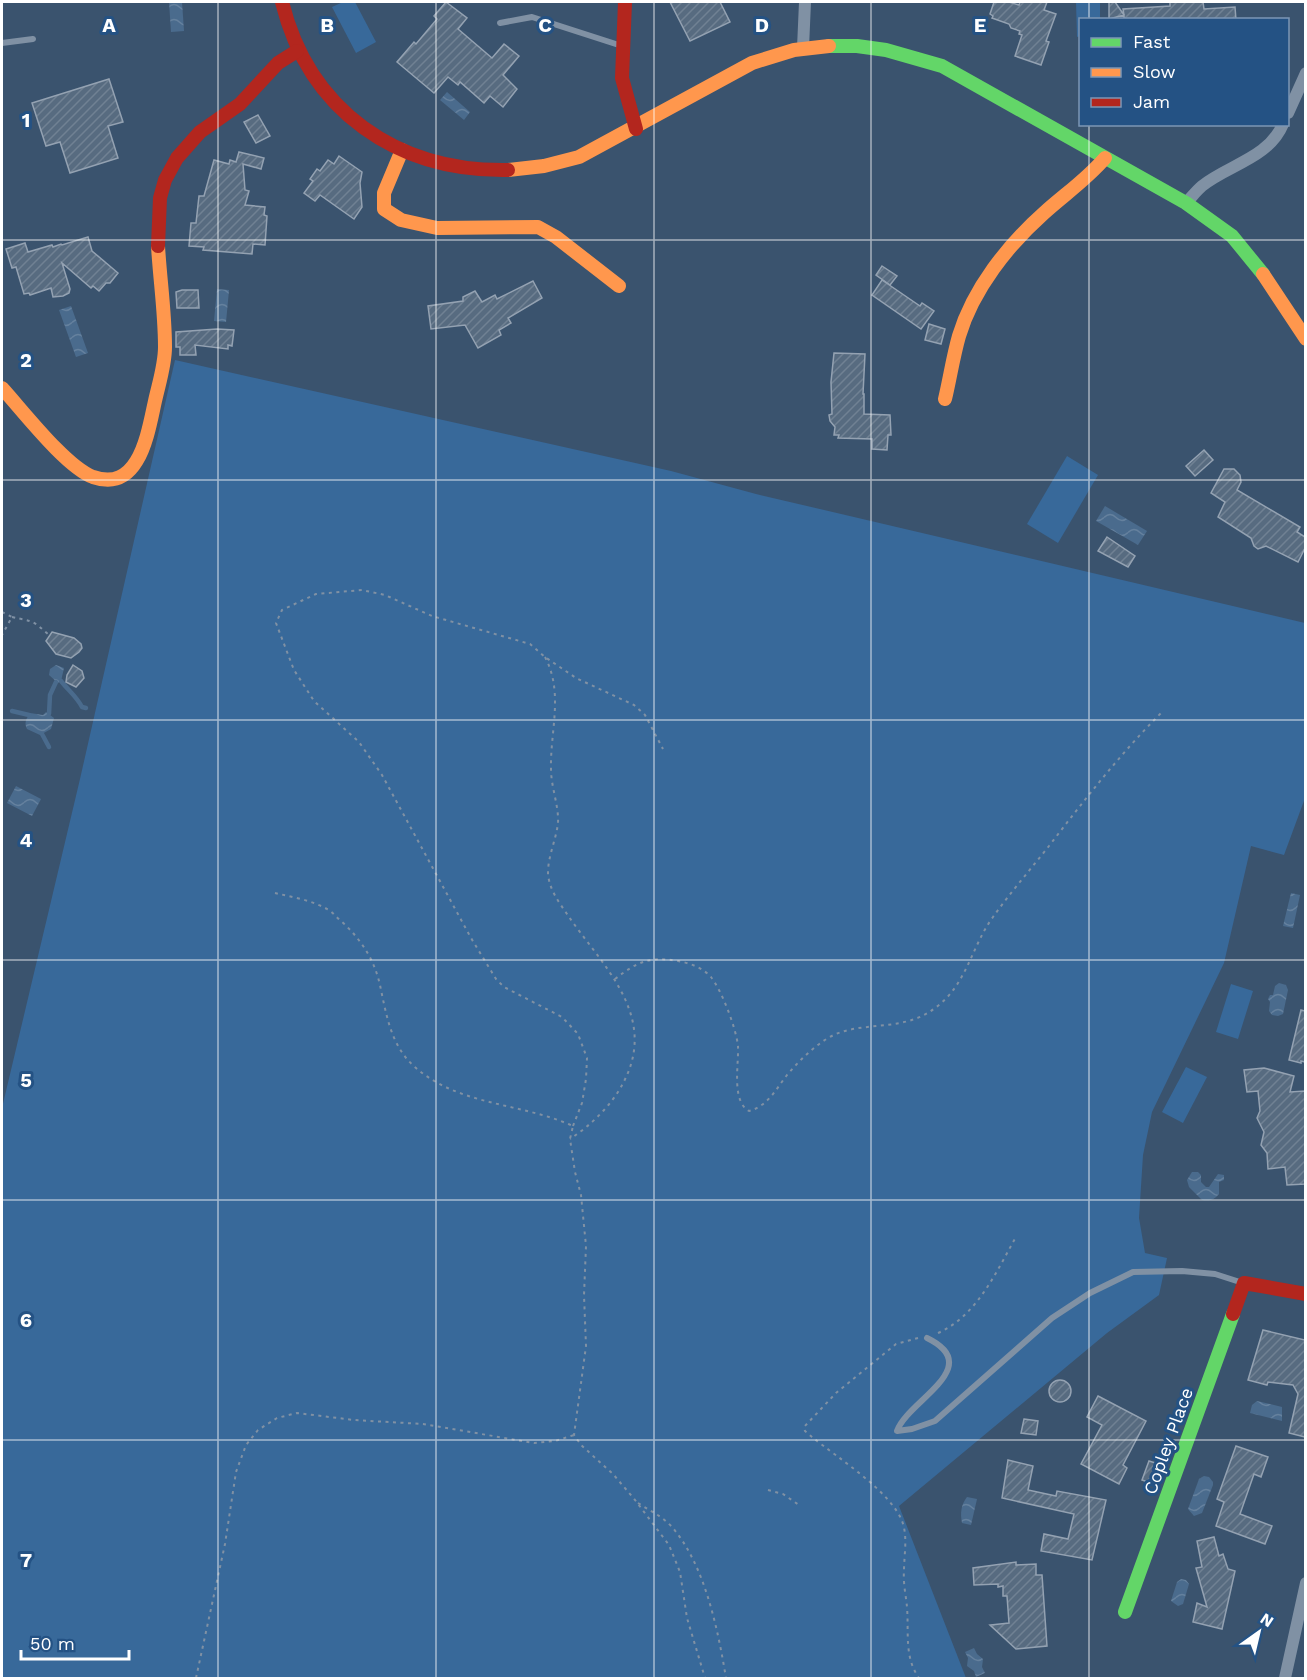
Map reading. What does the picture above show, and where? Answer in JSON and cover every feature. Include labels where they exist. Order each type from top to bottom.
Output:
[{"type":"street","points":[[282,2],[297,51],[318,84],[346,116],[378,138],[402,150],[446,165],[486,170],[531,168],[570,161],[636,129],[753,63],[803,48],[851,45],[880,47],[913,55],[942,66],[1186,203],[1215,222],[1237,241],[1252,259],[1305,339]]},
{"type":"street","points":[[624,2],[622,78],[636,129]]},
{"type":"street","points":[[803,48],[805,2]]},
{"type":"street","points":[[2,388],[73,466],[87,475],[100,479],[113,478],[126,474],[139,461],[146,441],[165,352],[158,232],[158,211],[164,182],[179,154],[207,127],[234,110],[279,63],[297,51]]},
{"type":"street","points":[[1289,109],[1305,73]]},
{"type":"street","points":[[1186,203],[1202,186],[1265,149],[1282,126]]},
{"type":"street","points":[[402,150],[384,194],[384,209],[401,220],[437,228],[538,227],[556,237],[619,286]]},
{"type":"street","points":[[945,399],[959,334],[975,299],[995,267],[1024,232],[1090,176],[1105,158]]},
{"type":"street","points":[[1244,1283],[1305,1294]]},
{"type":"street","name":"Copley Place","points":[[1125,1612],[1244,1283]]},
{"type":"street","points":[[1286,1678],[1305,1583]]},
{"type":"lane","points":[[500,23],[532,17],[622,46]]},
{"type":"lane","points":[[2,43],[33,39]]},
{"type":"lane","points":[[927,1338],[940,1344],[949,1355],[949,1366],[944,1377],[904,1419],[897,1431],[912,1429],[935,1421],[1052,1318],[1090,1293],[1133,1272],[1182,1271],[1215,1274],[1244,1283]]},
{"type":"path","points":[[663,749],[645,715],[634,705],[576,678],[530,644],[432,616],[385,595],[362,590],[316,594],[282,610],[276,623],[294,670],[314,701],[359,742],[382,775],[496,980],[504,987],[562,1017],[578,1034],[587,1058],[586,1079],[582,1103],[570,1138],[581,1195],[586,1246],[584,1295],[586,1346],[574,1435],[581,1445],[613,1474],[669,1545],[680,1572],[687,1618],[705,1678]]},
{"type":"path","points":[[2,612],[12,617],[32,621],[49,634]]},
{"type":"path","points":[[2,635],[12,617]]},
{"type":"path","points":[[545,657],[551,669],[556,705],[551,770],[558,822],[548,872],[551,886],[556,898],[583,938],[615,979],[633,1018],[635,1053],[623,1085],[610,1103],[579,1133],[570,1138]]},
{"type":"path","points":[[615,979],[633,965],[648,959],[683,962],[711,977],[732,1023],[738,1045],[739,1098],[742,1107],[749,1111],[757,1109],[767,1101],[804,1056],[829,1037],[854,1029],[911,1021],[933,1010],[950,996],[960,982],[991,919],[1106,771],[1163,711]]},
{"type":"path","points":[[274,893],[306,900],[329,910],[366,948],[377,969],[385,1013],[394,1038],[403,1055],[433,1082],[481,1100],[556,1118],[573,1126]]},
{"type":"path","points":[[919,1678],[910,1664],[908,1653],[903,1574],[905,1534],[903,1521],[887,1497],[805,1431],[804,1427],[847,1383],[896,1344],[901,1341],[927,1338],[958,1321],[984,1291],[1016,1237]]},
{"type":"path","points":[[196,1678],[225,1544],[236,1472],[246,1445],[258,1430],[277,1418],[297,1413],[423,1425],[534,1443],[555,1441],[574,1435]]},
{"type":"path","points":[[804,1417],[808,1421]]},
{"type":"path","points":[[768,1490],[783,1494],[799,1505]]},
{"type":"path","points":[[635,1500],[658,1515],[672,1528],[694,1562],[711,1610],[726,1678]]},
{"type":"shaded area","points":[[343,2],[355,2],[376,42],[356,53],[332,7]]},
{"type":"shaded area","points":[[1076,2],[1100,2],[1100,18],[1079,18],[1079,36],[1077,37]]},
{"type":"shaded area","points":[[175,360],[671,471],[756,494],[1305,623],[1305,798],[1284,855],[1251,846],[1224,963],[1152,1112],[1143,1155],[1139,1218],[1145,1253],[1167,1258],[1159,1295],[1107,1333],[899,1506],[966,1678],[2,1678],[2,1108],[80,779]]},
{"type":"shaded area","points":[[1067,456],[1098,475],[1058,543],[1027,524]]},
{"type":"shaded area","points":[[1231,984],[1253,991],[1238,1039],[1216,1032]]},
{"type":"shaded area","points":[[1186,1067],[1207,1077],[1183,1123],[1162,1112]]},
{"type":"water","points":[[169,2],[182,2],[184,31],[171,32]]},
{"type":"water","points":[[447,92],[470,112],[464,120],[440,100]]},
{"type":"water","points":[[217,289],[229,290],[226,322],[214,321]]},
{"type":"water","points":[[71,306],[88,353],[76,357],[59,310]]},
{"type":"water","points":[[1105,506],[1147,531],[1138,545],[1096,521]]},
{"type":"water","points":[[56,665],[64,668],[61,681],[58,683],[49,675],[50,669]]},
{"type":"water","points":[[46,712],[54,718],[51,729],[40,735],[27,729],[26,721],[30,713],[43,715]]},
{"type":"water","points":[[16,786],[41,799],[32,816],[7,803]]},
{"type":"water","points":[[1291,893],[1300,895],[1293,928],[1283,926]]},
{"type":"water","points":[[1279,983],[1286,985],[1288,990],[1283,1014],[1278,1016],[1272,1015],[1269,1011],[1268,999],[1270,995],[1273,995],[1275,986]]},
{"type":"water","points":[[1192,1172],[1198,1172],[1201,1175],[1201,1182],[1206,1187],[1209,1187],[1218,1174],[1224,1175],[1224,1180],[1219,1182],[1219,1194],[1212,1200],[1202,1200],[1189,1187],[1187,1180]]},
{"type":"water","points":[[1257,1401],[1282,1407],[1282,1421],[1250,1413],[1252,1405]]},
{"type":"water","points":[[1204,1476],[1209,1477],[1213,1485],[1202,1513],[1194,1516],[1188,1509],[1199,1479]]},
{"type":"water","points":[[967,1497],[977,1499],[971,1525],[962,1523],[961,1519],[962,1506]]},
{"type":"water","points":[[1181,1579],[1186,1580],[1189,1584],[1183,1604],[1178,1606],[1171,1601],[1177,1582]]},
{"type":"water","points":[[974,1648],[983,1659],[982,1667],[985,1673],[976,1677],[974,1671],[967,1666],[968,1658],[965,1652]]},
{"type":"building","points":[[446,2],[467,18],[458,29],[492,58],[504,44],[519,56],[503,75],[517,89],[503,107],[490,96],[484,103],[460,82],[458,85],[448,77],[434,93],[397,62],[437,19],[434,16]]},
{"type":"building","points":[[670,2],[720,2],[730,22],[690,41]]},
{"type":"building","points":[[994,2],[1019,5],[1020,2],[1047,2],[1044,10],[1056,14],[1046,41],[1049,42],[1041,65],[1015,56],[1022,35],[1009,24],[992,18],[990,14]]},
{"type":"building","points":[[1109,2],[1115,2],[1124,15],[1109,18]]},
{"type":"building","points":[[1170,2],[1203,2],[1204,9],[1235,7],[1236,18],[1124,18],[1123,9],[1170,6]]},
{"type":"building","points":[[109,79],[123,122],[108,126],[118,158],[70,173],[60,142],[46,146],[32,103]]},
{"type":"building","points":[[258,115],[270,136],[256,143],[244,122]]},
{"type":"building","points":[[239,152],[264,158],[261,169],[243,164],[245,190],[249,191],[245,205],[265,207],[264,215],[267,216],[265,245],[253,244],[252,254],[203,250],[204,247],[189,246],[191,223],[196,223],[199,196],[204,196],[214,160],[229,164],[230,160],[236,162]]},
{"type":"building","points":[[339,156],[362,172],[360,183],[362,207],[354,219],[320,195],[315,201],[304,193],[313,181],[310,179],[317,169],[320,171],[328,160],[334,164]]},
{"type":"building","points":[[88,237],[92,251],[118,273],[110,283],[106,283],[99,291],[93,286],[91,288],[62,263],[70,289],[69,293],[53,297],[51,288],[30,295],[29,293],[24,294],[16,267],[12,268],[6,249],[25,243],[28,252]]},
{"type":"building","points":[[882,266],[897,276],[890,285],[876,275]]},
{"type":"building","points":[[882,280],[920,306],[922,303],[934,311],[921,329],[872,295]]},
{"type":"building","points":[[533,281],[542,298],[508,318],[511,323],[499,330],[501,335],[478,348],[465,325],[431,329],[428,306],[463,301],[463,297],[475,291],[482,302],[495,295],[497,299]]},
{"type":"building","points":[[198,290],[199,308],[177,308],[176,292]]},
{"type":"building","points":[[929,324],[945,329],[941,344],[925,340]]},
{"type":"building","points":[[234,330],[232,346],[228,345],[228,349],[195,345],[196,355],[180,355],[180,347],[176,347],[176,332]]},
{"type":"building","points":[[834,353],[865,354],[864,414],[890,415],[891,435],[888,435],[887,450],[872,449],[872,439],[838,438],[839,435],[834,435],[835,427],[829,415],[832,414],[831,382]]},
{"type":"building","points":[[1204,450],[1213,460],[1195,476],[1186,466]]},
{"type":"building","points":[[1224,469],[1234,469],[1240,475],[1241,482],[1237,490],[1300,527],[1297,532],[1305,537],[1305,548],[1298,562],[1266,546],[1258,549],[1251,538],[1218,517],[1225,502],[1211,493]]},
{"type":"building","points":[[1107,537],[1135,556],[1128,567],[1098,551]]},
{"type":"building","points":[[52,632],[74,638],[82,648],[71,658],[56,654],[46,641]]},
{"type":"building","points":[[73,665],[82,671],[84,678],[76,687],[66,682]]},
{"type":"building","points":[[1301,1010],[1305,1011],[1305,1062],[1301,1061],[1301,1063],[1289,1060]]},
{"type":"building","points":[[1264,1068],[1294,1076],[1290,1092],[1305,1091],[1305,1184],[1287,1185],[1285,1167],[1268,1169],[1267,1153],[1261,1145],[1264,1132],[1257,1118],[1260,1111],[1258,1091],[1247,1092],[1244,1070]]},
{"type":"building","points":[[1263,1330],[1305,1340],[1305,1437],[1289,1433],[1298,1394],[1293,1385],[1268,1382],[1267,1385],[1248,1380]]},
{"type":"building","points":[[1056,1380],[1064,1380],[1071,1387],[1071,1395],[1064,1402],[1056,1402],[1049,1395],[1049,1387]]},
{"type":"building","points":[[1098,1396],[1146,1421],[1123,1465],[1127,1468],[1119,1484],[1081,1464],[1102,1425],[1087,1417]]},
{"type":"building","points":[[1024,1419],[1038,1421],[1036,1435],[1021,1433]]},
{"type":"building","points":[[1236,1446],[1268,1457],[1261,1477],[1254,1474],[1240,1514],[1272,1526],[1265,1544],[1216,1526],[1224,1502],[1217,1499]]},
{"type":"building","points":[[1008,1460],[1033,1466],[1028,1490],[1056,1496],[1057,1491],[1106,1500],[1092,1560],[1041,1551],[1044,1534],[1068,1539],[1074,1514],[1002,1498]]},
{"type":"building","points":[[1149,1461],[1162,1465],[1154,1484],[1142,1480]]},
{"type":"building","points":[[1214,1537],[1219,1556],[1223,1554],[1228,1569],[1235,1571],[1222,1629],[1193,1622],[1197,1603],[1207,1607],[1196,1568],[1202,1567],[1197,1541]]},
{"type":"building","points":[[1016,1562],[1016,1565],[1036,1564],[1036,1575],[1042,1575],[1047,1646],[1016,1649],[990,1625],[1009,1623],[1007,1596],[1003,1596],[1003,1586],[998,1587],[998,1584],[974,1585],[973,1568]]},
{"type":"waterway","points":[[61,681],[82,707],[86,708]]},
{"type":"waterway","points":[[49,714],[50,695],[56,682]]},
{"type":"waterway","points":[[12,711],[29,715]]},
{"type":"waterway","points":[[42,734],[49,747]]},
{"type":"traffic: fast","points":[[829,46],[857,46],[886,50],[942,66],[1186,203],[1232,236],[1263,274]]},
{"type":"traffic: fast","points":[[1125,1612],[1233,1314]]},
{"type":"traffic: slow","points":[[508,170],[544,166],[579,157],[752,63],[794,50],[829,46]]},
{"type":"traffic: slow","points":[[402,150],[384,193],[384,209],[401,220],[437,228],[538,227],[556,237],[619,286]]},
{"type":"traffic: slow","points":[[945,399],[965,319],[973,301],[993,269],[1017,239],[1105,158]]},
{"type":"traffic: slow","points":[[2,388],[58,451],[82,471],[93,477],[109,480],[122,476],[131,468],[145,443],[164,360],[164,322],[158,246]]},
{"type":"traffic: slow","points":[[1263,274],[1306,339]]},
{"type":"traffic: jam","points":[[282,2],[295,41],[313,75],[336,104],[364,128],[395,146],[430,160],[468,168],[508,170]]},
{"type":"traffic: jam","points":[[625,2],[622,78],[636,129]]},
{"type":"traffic: jam","points":[[158,246],[160,198],[165,180],[177,158],[200,132],[240,104],[278,63],[297,51]]},
{"type":"traffic: jam","points":[[1233,1314],[1244,1283],[1306,1294]]}]
